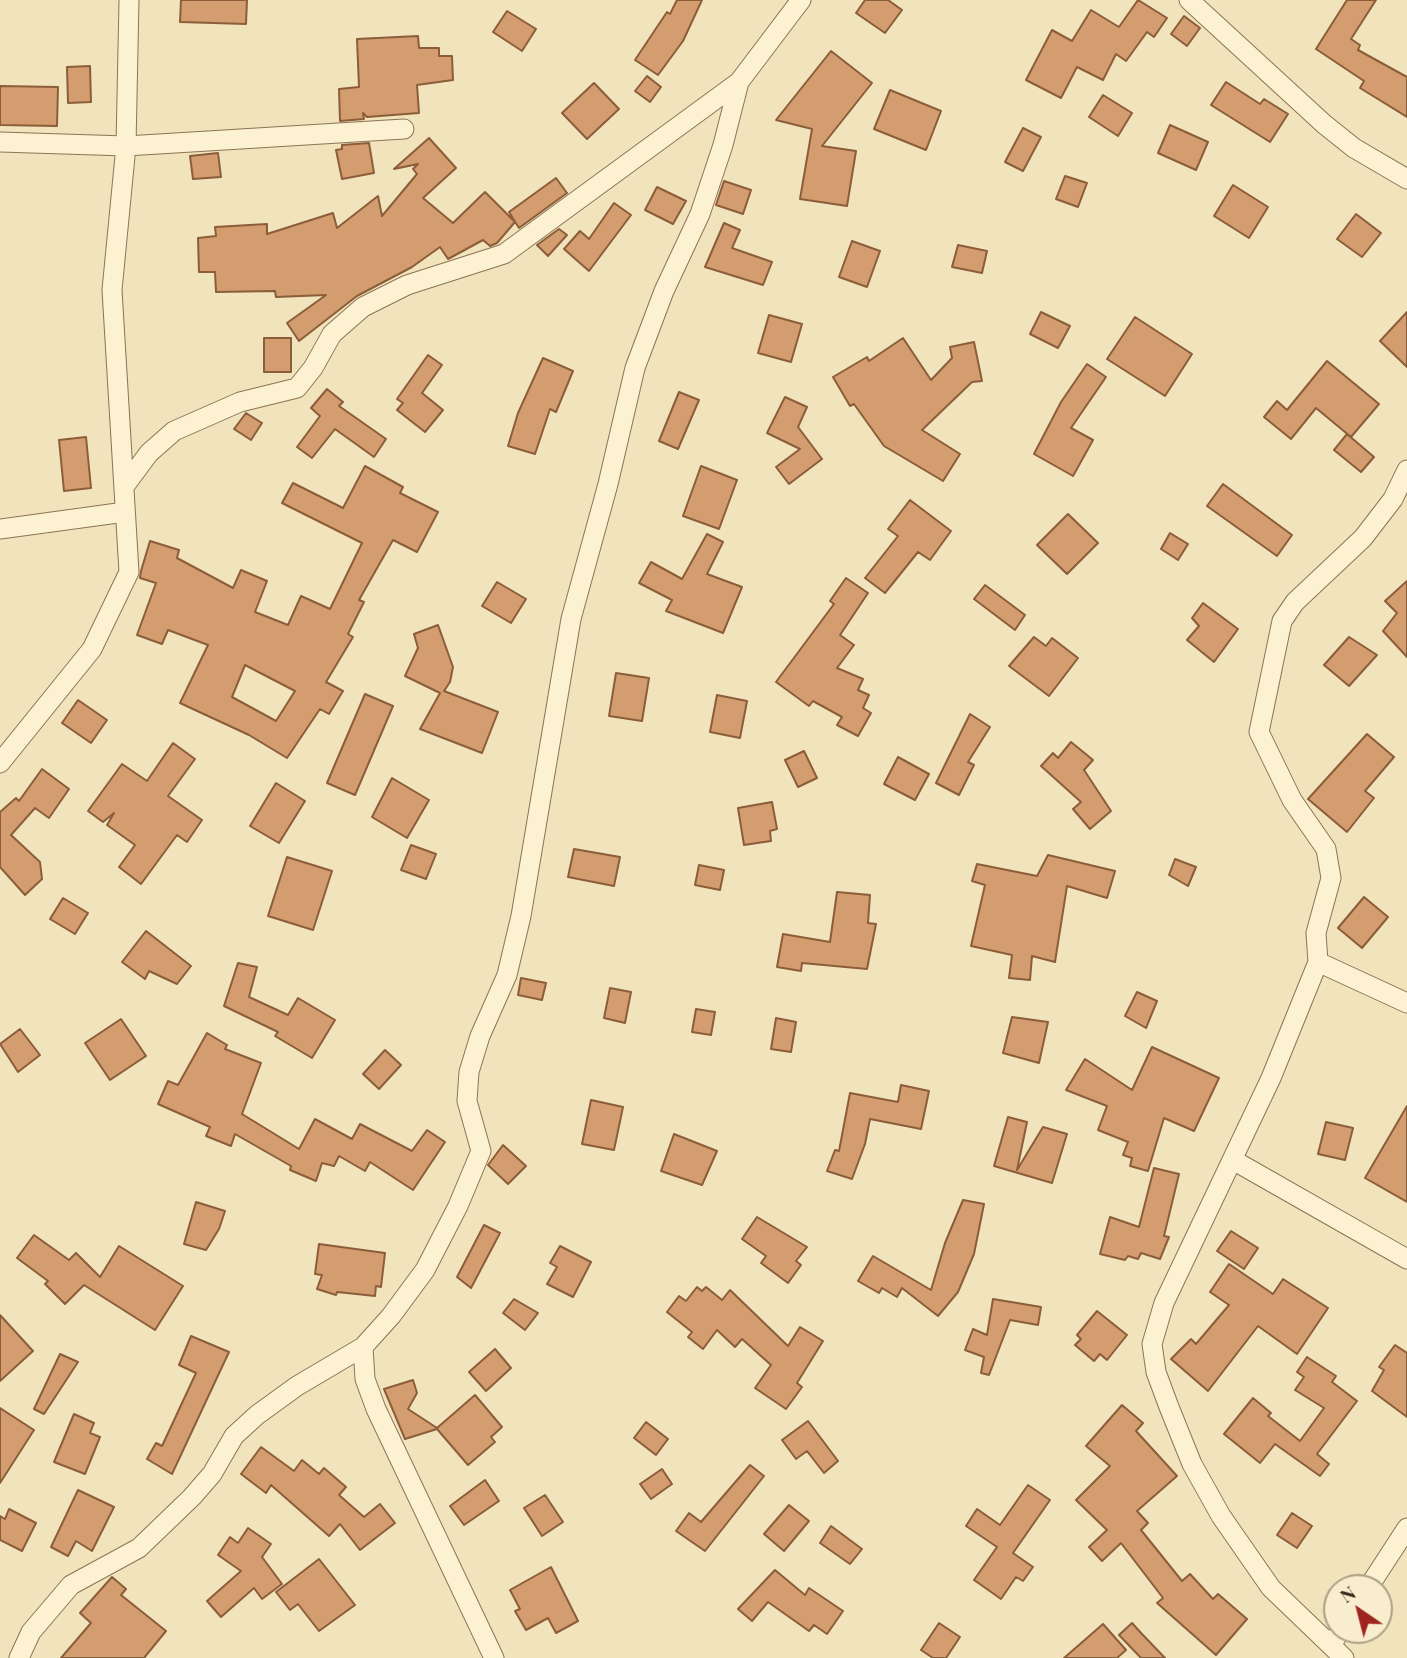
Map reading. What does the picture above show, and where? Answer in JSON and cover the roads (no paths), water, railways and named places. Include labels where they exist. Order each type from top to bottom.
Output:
[{"type":"street","points":[[0,763],[92,649],[129,572],[126,484],[112,290],[126,146],[129,0]]},
{"type":"street","points":[[126,484],[149,453],[174,431],[240,402],[297,388],[313,368],[332,334],[363,307],[407,285],[504,254],[739,82],[801,0]]},
{"type":"street","points":[[1189,0],[1324,124],[1354,148],[1407,180]]},
{"type":"street","points":[[19,1658],[31,1632],[71,1585],[139,1548],[192,1497],[212,1474],[234,1436],[257,1415],[297,1386],[363,1347],[391,1316],[425,1270],[458,1206],[481,1150],[467,1101],[469,1072],[480,1036],[507,975],[521,916],[571,619],[635,368],[664,291],[700,214],[723,145],[739,82]]},
{"type":"street","points":[[0,142],[126,146],[404,129]]},
{"type":"street","points":[[1323,1631],[1271,1588],[1221,1516],[1192,1464],[1156,1372],[1152,1344],[1164,1303],[1233,1160],[1318,962],[1316,933],[1331,878],[1326,849],[1292,800],[1259,732],[1282,621],[1295,602],[1363,538],[1393,499],[1407,471]]},
{"type":"street","points":[[0,529],[125,512]]},
{"type":"street","points":[[1318,962],[1407,1003]]},
{"type":"street","points":[[1233,1160],[1407,1259]]},
{"type":"street","points":[[363,1347],[365,1379],[376,1409],[494,1658]]},
{"type":"street","points":[[1377,1574],[1407,1528]]}]
